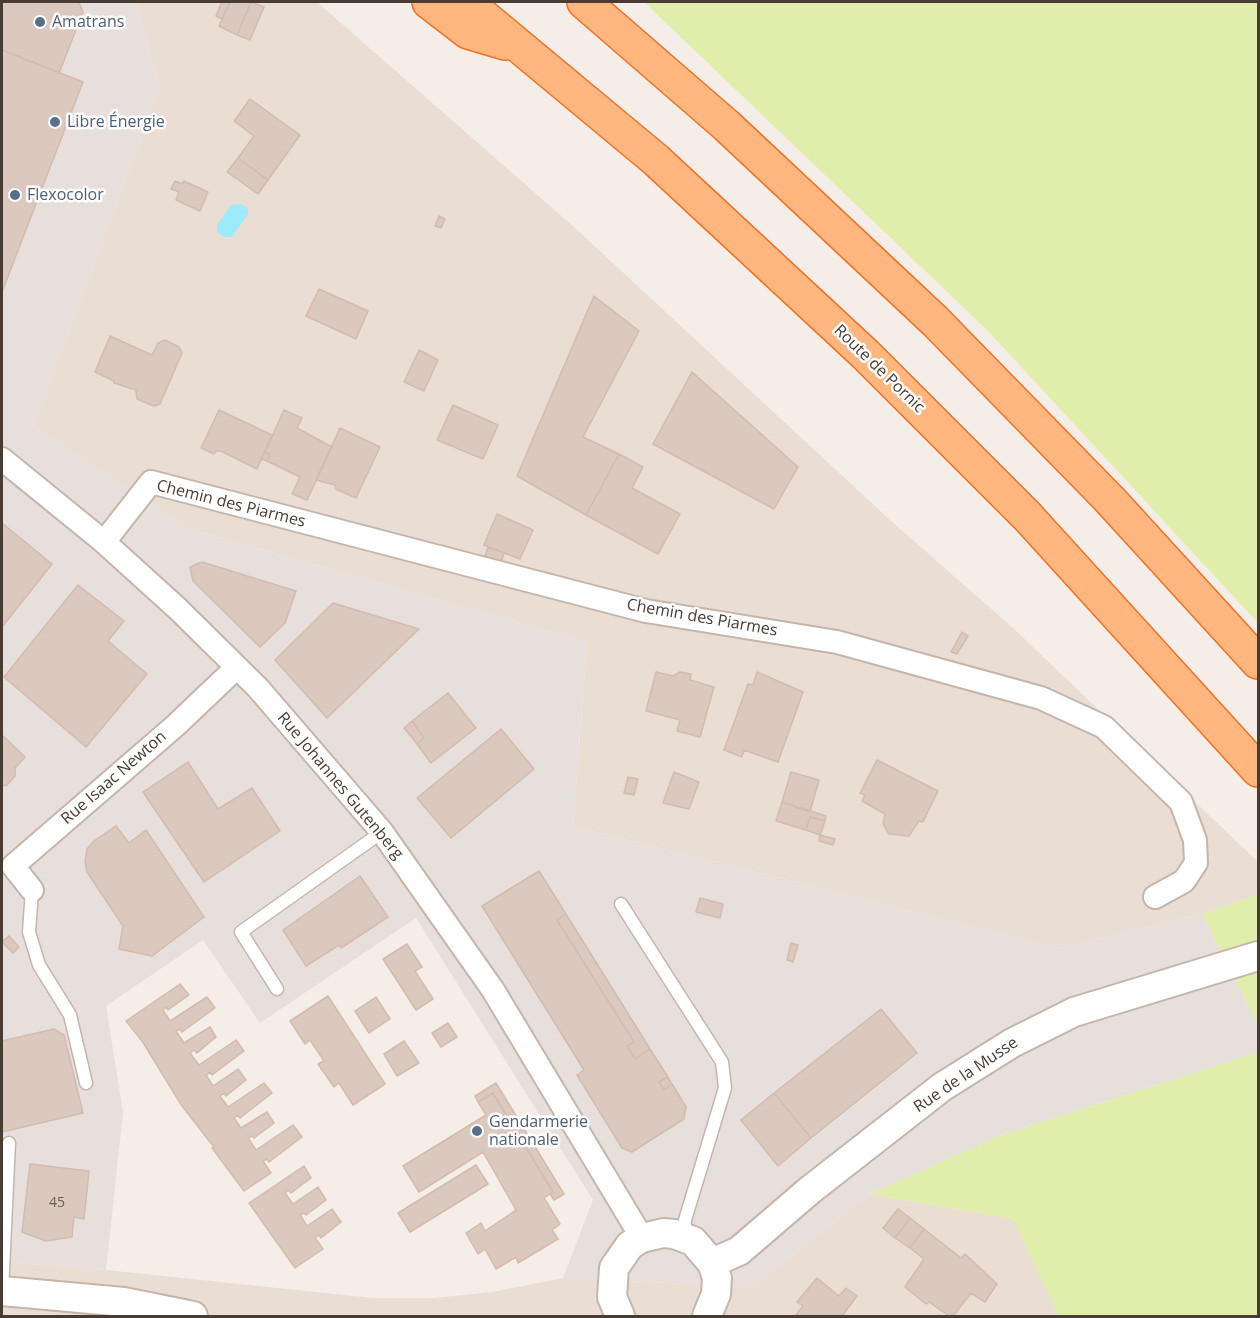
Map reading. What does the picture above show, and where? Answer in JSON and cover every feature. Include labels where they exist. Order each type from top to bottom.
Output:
[{"type":"highway","points":[[429,2],[468,32],[523,48]]},
{"type":"highway","name":"Route de Pornic","points":[[466,2],[656,160],[882,371],[1042,532],[1258,771]]},
{"type":"highway","points":[[584,2],[736,134],[935,321],[1045,431],[1258,662]]},
{"type":"street","name":"Rue Johannes Gutenberg","points":[[2,459],[104,542],[178,609],[258,688],[382,832],[493,990],[642,1238]]},
{"type":"street","name":"Chemin des Piarmes","points":[[104,542],[151,483],[646,611],[837,642],[1041,698],[1104,727],[1181,802],[1195,840],[1196,863],[1184,881],[1155,897]]},
{"type":"street","name":"Rue Isaac Newton","points":[[32,890],[13,866],[175,726],[237,668]]},
{"type":"street","name":"Rue de la Musse","points":[[712,1263],[739,1251],[810,1190],[942,1087],[1012,1043],[1074,1012],[1258,956]]},
{"type":"street","points":[[611,1315],[614,1268],[630,1245],[642,1238],[663,1233],[684,1237],[700,1248],[712,1263],[717,1278],[716,1294],[707,1317]]},
{"type":"street","points":[[2,1291],[124,1302],[193,1317]]},
{"type":"lane","points":[[276,989],[241,932],[382,832]]},
{"type":"lane","points":[[32,890],[29,932],[39,965],[70,1015],[86,1083]]},
{"type":"lane","points":[[621,904],[723,1062],[723,1097],[684,1220],[684,1237]]},
{"type":"lane","points":[[2,1291],[9,1143]]},
{"type":"shaded area","points":[[2,2],[136,2],[160,88],[33,426],[189,529],[587,642],[573,826],[1060,948],[1202,914],[1258,1024],[1258,1052],[999,1136],[870,1194],[752,1287],[563,1278],[593,1200],[416,918],[260,1023],[203,940],[106,1006],[123,1112],[106,1270],[2,1262]]},
{"type":"shaded area","points":[[136,2],[317,2],[574,227],[891,521],[1013,628],[1258,862],[1258,894],[1202,914],[1060,948],[573,826],[587,642],[189,529],[33,426],[160,88]]},
{"type":"shaded area","points":[[870,1194],[1014,1219],[1059,1316],[2,1316],[2,1262],[106,1270],[372,1298],[435,1298],[492,1292],[563,1278],[752,1287]]},
{"type":"green space","points":[[644,2],[1258,2],[1258,623],[988,331]]},
{"type":"green space","points":[[1258,894],[1258,1024],[1202,914]]},
{"type":"green space","points":[[1258,1052],[1258,1316],[1059,1316],[1013,1219],[870,1194],[999,1136]]},
{"type":"water","points":[[240,204],[248,208],[248,214],[232,237],[224,237],[217,232],[217,225],[231,205]]},
{"type":"building","points":[[2,2],[79,2],[83,12],[59,73],[2,50]]},
{"type":"building","points":[[222,2],[230,2],[222,19],[216,16]]},
{"type":"building","points":[[230,2],[251,2],[237,35],[219,26]]},
{"type":"building","points":[[251,2],[264,7],[250,40],[237,35]]},
{"type":"building","points":[[2,50],[83,82],[2,292]]},
{"type":"building","points":[[250,99],[300,135],[268,180],[238,158],[254,136],[234,121]]},
{"type":"building","points":[[238,158],[268,180],[258,194],[227,172]]},
{"type":"building","points":[[175,181],[182,184],[184,181],[208,192],[200,211],[176,200],[179,192],[171,189]]},
{"type":"building","points":[[439,216],[445,219],[441,228],[435,226]]},
{"type":"building","points":[[319,289],[368,311],[356,339],[306,316]]},
{"type":"building","points":[[594,296],[639,331],[583,437],[619,454],[586,515],[517,476]]},
{"type":"building","points":[[110,336],[152,355],[158,343],[165,340],[179,347],[182,353],[160,404],[154,406],[137,399],[136,390],[114,383],[95,372]]},
{"type":"building","points":[[419,350],[438,360],[424,391],[404,382]]},
{"type":"building","points":[[692,372],[798,467],[774,509],[653,444]]},
{"type":"building","points":[[453,405],[498,425],[483,459],[437,440]]},
{"type":"building","points":[[219,410],[272,435],[257,469],[221,451],[216,451],[214,454],[201,448]]},
{"type":"building","points":[[284,410],[302,418],[297,428],[332,447],[307,500],[292,494],[300,477],[267,461],[270,454],[265,452]]},
{"type":"building","points":[[340,428],[380,447],[356,498],[336,489],[335,485],[316,480]]},
{"type":"building","points":[[265,452],[270,454],[267,461],[261,459]]},
{"type":"building","points":[[619,454],[643,467],[632,488],[680,514],[658,554],[586,515]]},
{"type":"building","points":[[497,514],[533,530],[520,559],[484,545]]},
{"type":"building","points":[[2,523],[52,564],[2,627]]},
{"type":"building","points":[[488,547],[504,553],[501,563],[485,556]]},
{"type":"building","points":[[202,562],[296,591],[285,623],[260,647],[193,581],[190,567]]},
{"type":"building","points":[[78,585],[124,621],[108,641],[147,674],[86,747],[4,677]]},
{"type":"building","points":[[333,603],[419,629],[327,718],[275,660]]},
{"type":"building","points":[[962,632],[968,636],[957,654],[951,652]]},
{"type":"building","points":[[656,672],[673,676],[680,672],[691,674],[690,680],[714,687],[700,737],[677,731],[680,720],[646,711]]},
{"type":"building","points":[[757,672],[803,692],[778,762],[744,750],[742,757],[724,750],[748,684],[753,685]]},
{"type":"building","points":[[448,693],[476,728],[431,763],[417,744],[424,738],[412,721]]},
{"type":"building","points":[[412,721],[424,738],[417,744],[404,728]]},
{"type":"building","points":[[501,729],[534,769],[451,838],[417,798]]},
{"type":"building","points":[[2,735],[25,757],[15,768],[15,776],[7,785],[2,786]]},
{"type":"building","points":[[877,760],[938,791],[923,822],[919,821],[909,836],[889,834],[883,824],[885,814],[862,801],[865,795],[860,793]]},
{"type":"building","points":[[188,762],[218,809],[252,788],[280,831],[204,882],[143,792]]},
{"type":"building","points":[[674,772],[699,782],[689,809],[663,803]]},
{"type":"building","points":[[791,772],[819,780],[810,812],[782,802]]},
{"type":"building","points":[[628,777],[638,779],[634,795],[624,793]]},
{"type":"building","points":[[782,802],[826,816],[825,821],[810,817],[806,830],[776,821]]},
{"type":"building","points":[[810,817],[825,821],[820,835],[806,830]]},
{"type":"building","points":[[116,826],[129,843],[146,830],[204,917],[152,956],[119,949],[123,926],[87,872],[85,861],[87,849],[94,841]]},
{"type":"building","points":[[820,835],[835,839],[833,845],[819,841]]},
{"type":"building","points":[[539,871],[566,914],[557,920],[634,1042],[627,1046],[635,1059],[650,1049],[668,1077],[659,1082],[664,1090],[672,1084],[686,1107],[684,1119],[632,1152],[622,1148],[577,1075],[584,1070],[482,906]]},
{"type":"building","points":[[360,876],[388,917],[341,948],[339,945],[306,966],[283,930]]},
{"type":"building","points":[[700,898],[723,904],[720,918],[696,912]]},
{"type":"building","points":[[566,914],[650,1049],[635,1059],[627,1046],[634,1042],[557,920]]},
{"type":"building","points":[[9,936],[19,947],[13,953],[2,942]]},
{"type":"building","points":[[791,943],[798,945],[793,962],[787,960]]},
{"type":"building","points":[[407,944],[422,967],[415,971],[433,999],[416,1010],[383,959]]},
{"type":"building","points":[[180,984],[189,995],[168,1010],[166,1007],[163,1010],[170,1021],[207,997],[215,1008],[182,1032],[180,1029],[176,1031],[184,1043],[210,1027],[216,1037],[197,1053],[194,1050],[190,1053],[199,1065],[236,1040],[244,1051],[212,1075],[210,1072],[206,1075],[213,1086],[238,1069],[246,1080],[226,1096],[224,1093],[220,1096],[228,1107],[264,1083],[272,1093],[240,1118],[238,1115],[234,1118],[241,1128],[267,1112],[274,1123],[254,1138],[252,1136],[248,1138],[256,1150],[293,1125],[302,1137],[269,1162],[267,1159],[263,1161],[271,1173],[244,1191],[182,1106],[142,1041],[126,1021]]},
{"type":"building","points":[[328,996],[385,1084],[353,1105],[339,1083],[334,1087],[318,1064],[324,1061],[310,1040],[305,1044],[290,1021]]},
{"type":"building","points":[[376,997],[390,1019],[369,1033],[355,1011]]},
{"type":"building","points":[[881,1009],[917,1053],[811,1138],[774,1093]]},
{"type":"building","points":[[448,1023],[457,1037],[441,1047],[432,1033]]},
{"type":"building","points":[[54,1029],[64,1035],[83,1113],[2,1132],[2,1041]]},
{"type":"building","points":[[404,1041],[419,1063],[397,1076],[384,1054]]},
{"type":"building","points":[[668,1077],[672,1084],[664,1090],[659,1082]]},
{"type":"building","points":[[496,1083],[564,1194],[554,1200],[550,1194],[553,1192],[493,1093],[478,1102],[475,1096]]},
{"type":"building","points":[[493,1093],[553,1192],[544,1198],[560,1224],[552,1230],[558,1239],[518,1263],[516,1257],[496,1269],[485,1249],[478,1254],[466,1233],[481,1223],[485,1231],[516,1210],[483,1152],[419,1192],[403,1166],[486,1115],[478,1102]]},
{"type":"building","points":[[774,1093],[811,1138],[778,1166],[741,1120]]},
{"type":"building","points":[[30,1164],[89,1171],[84,1219],[74,1217],[72,1237],[46,1241],[22,1232]]},
{"type":"building","points":[[476,1165],[488,1184],[410,1232],[398,1213]]},
{"type":"building","points":[[304,1166],[311,1178],[291,1193],[288,1190],[285,1193],[293,1204],[318,1187],[326,1200],[306,1215],[304,1213],[300,1215],[307,1226],[332,1209],[341,1222],[321,1238],[319,1235],[315,1238],[323,1249],[295,1268],[249,1203]]},
{"type":"building","points":[[898,1209],[910,1218],[895,1238],[883,1228]]},
{"type":"building","points":[[910,1218],[924,1229],[910,1248],[895,1238]]},
{"type":"building","points":[[924,1229],[961,1258],[965,1254],[997,1284],[985,1302],[971,1293],[953,1316],[949,1316],[929,1302],[926,1304],[905,1287],[924,1259],[910,1248]]},
{"type":"building","points":[[817,1278],[839,1296],[846,1288],[857,1296],[842,1316],[795,1316],[803,1306],[797,1302]]},
{"type":"place","name":"Amatrans","points":[[40,22]]},
{"type":"place","name":"Libre Énergie","points":[[55,122]]},
{"type":"place","name":"Flexocolor","points":[[15,195]]},
{"type":"place","name":"Gendarmerie nationale","points":[[477,1131]]}]
